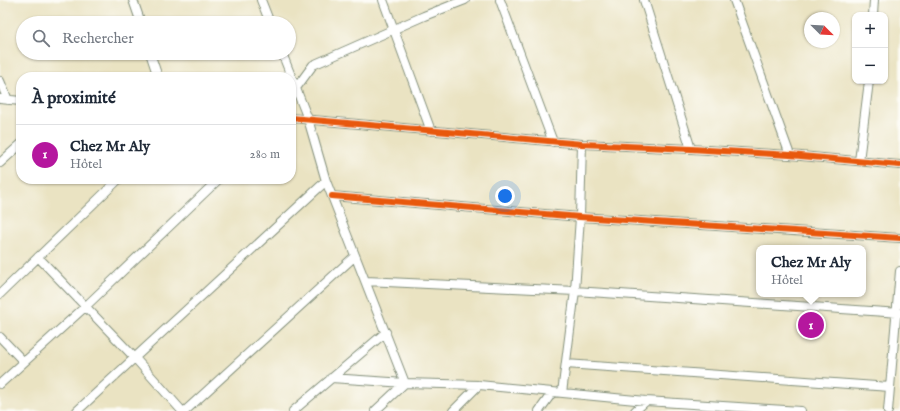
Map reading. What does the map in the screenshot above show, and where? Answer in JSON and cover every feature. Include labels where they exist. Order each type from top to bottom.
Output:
[{"type":"street","points":[[133,0],[139,16]]},
{"type":"street","points":[[260,0],[267,16]]},
{"type":"street","points":[[383,0],[431,131]]},
{"type":"street","points":[[296,88],[313,65],[465,0]]},
{"type":"street","points":[[500,0],[554,142]]},
{"type":"street","points":[[644,0],[691,149]]},
{"type":"street","points":[[734,0],[790,155]]},
{"type":"street","points":[[873,12],[874,0]]},
{"type":"street","points":[[152,60],[156,72]]},
{"type":"street","points":[[284,60],[287,72]]},
{"type":"street","points":[[0,81],[4,100],[16,101]]},
{"type":"street","points":[[859,161],[869,84]]},
{"type":"street","points":[[296,97],[308,119],[326,181],[405,383]]},
{"type":"street","points":[[296,118],[554,142],[790,155],[900,165]]},
{"type":"street","points":[[562,394],[575,291],[580,217],[582,144]]},
{"type":"street","points":[[0,163],[16,149]]},
{"type":"street","points":[[77,411],[326,181]]},
{"type":"street","points":[[0,294],[114,184]]},
{"type":"street","points":[[0,384],[86,306],[214,184]]},
{"type":"street","points":[[332,196],[580,217],[900,238]]},
{"type":"street","points":[[185,411],[355,256]]},
{"type":"street","points":[[38,257],[134,357],[182,411]]},
{"type":"street","points":[[888,411],[898,313],[900,271]]},
{"type":"street","points":[[366,281],[575,291],[898,313]]},
{"type":"street","points":[[293,411],[386,332]]},
{"type":"street","points":[[0,337],[24,362]]},
{"type":"street","points":[[566,364],[890,387]]},
{"type":"street","points":[[331,378],[405,383],[479,385],[646,401],[801,411]]},
{"type":"street","points":[[375,411],[405,383]]},
{"type":"street","points":[[453,411],[479,385]]},
{"type":"street","points":[[539,411],[552,393]]},
{"type":"street","points":[[635,411],[646,401]]},
{"type":"cycle path","points":[[296,118],[582,144],[790,155],[900,165]]},
{"type":"cycle path","points":[[332,196],[580,217],[900,238]]},
{"type":"place","name":"Chez Mr Aly","points":[[811,325]]}]
